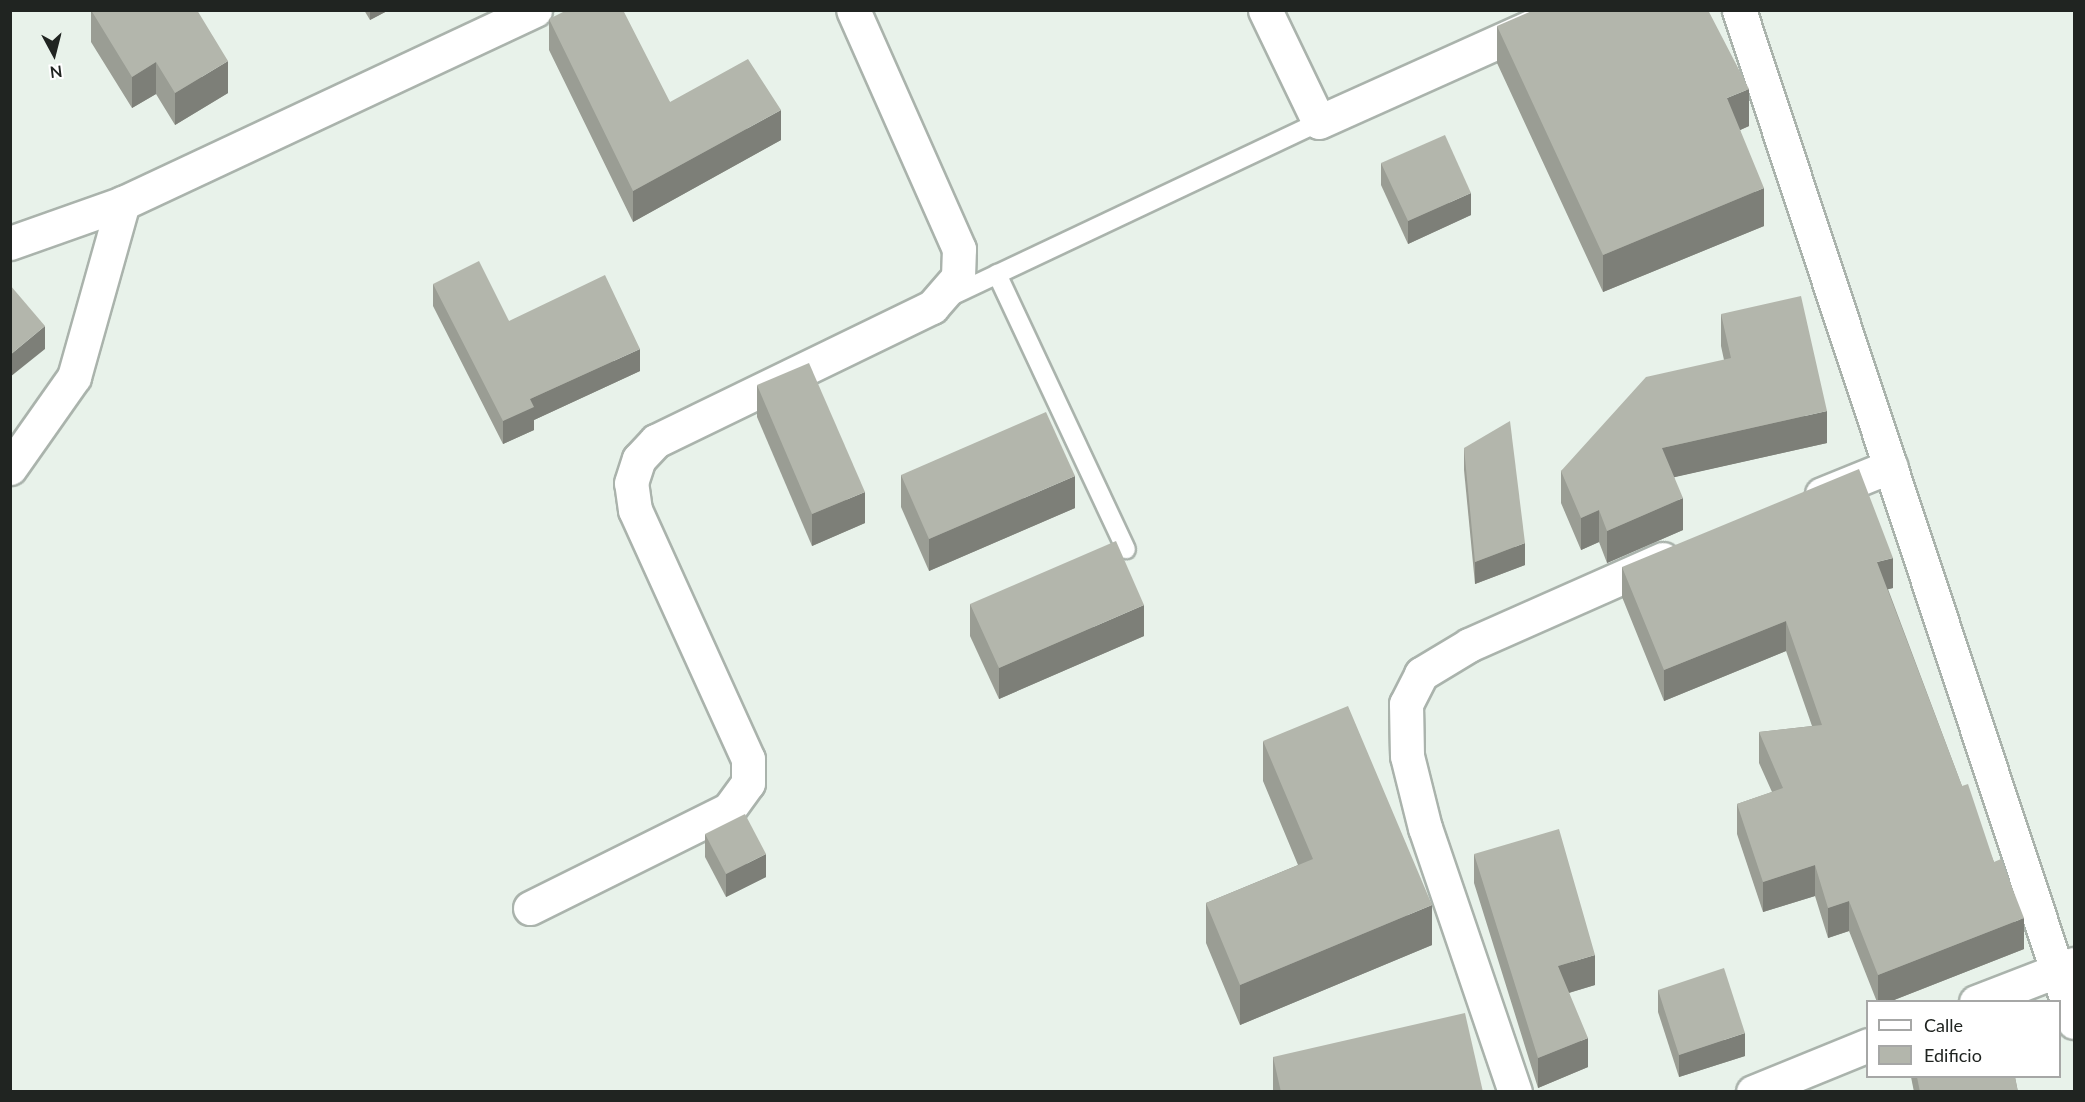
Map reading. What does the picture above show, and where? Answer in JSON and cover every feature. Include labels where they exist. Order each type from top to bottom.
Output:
[{"type":"street","points":[[10,243],[123,203],[535,10]]},
{"type":"street","points":[[530,908],[729,809],[748,783],[743,747],[635,510],[632,483],[639,459],[656,441],[944,299],[958,277],[958,249],[853,10]]},
{"type":"street","points":[[1265,10],[1319,122],[1568,10]]},
{"type":"street","points":[[1739,10],[1891,466],[2065,966],[2074,1022]]},
{"type":"street","points":[[10,468],[74,377],[123,203]]},
{"type":"street","points":[[1792,506],[1891,466]]},
{"type":"street","points":[[1515,1092],[1425,828],[1407,756],[1406,704],[1421,674],[1469,645],[1694,546]]},
{"type":"street","points":[[1981,1000],[2065,966]]},
{"type":"street","points":[[1753,1092],[1866,1046]]},
{"type":"lane","points":[[944,299],[1319,122]]},
{"type":"lane","points":[[997,274],[1126,549]]},
{"type":"building","points":[[91,10],[197,10],[228,61],[175,93],[156,62],[132,77]]},
{"type":"building","points":[[567,10],[623,10],[670,102],[748,59],[781,110],[633,191],[549,19]]},
{"type":"building","points":[[1534,10],[1708,10],[1749,89],[1727,98],[1764,188],[1603,255],[1497,26]]},
{"type":"building","points":[[1445,135],[1471,193],[1408,221],[1381,163]]},
{"type":"building","points":[[479,261],[509,321],[605,275],[640,349],[530,399],[534,407],[503,421],[433,284]]},
{"type":"building","points":[[10,285],[45,326],[10,355]]},
{"type":"building","points":[[1801,296],[1827,411],[1662,448],[1683,498],[1607,531],[1599,510],[1581,518],[1561,471],[1646,377],[1731,358],[1721,314]]},
{"type":"building","points":[[809,363],[865,492],[812,514],[757,385]]},
{"type":"building","points":[[1046,412],[1075,476],[929,539],[901,475]]},
{"type":"building","points":[[1510,421],[1525,543],[1475,562],[1464,448]]},
{"type":"building","points":[[1859,469],[1893,558],[1877,562],[1962,786],[1968,784],[1994,862],[2001,859],[2024,918],[1878,975],[1849,901],[1828,908],[1815,865],[1763,882],[1737,804],[1783,788],[1759,732],[1822,725],[1786,621],[1664,670],[1622,567]]},
{"type":"building","points":[[1116,541],[1144,605],[999,668],[970,604]]},
{"type":"building","points":[[1348,706],[1432,905],[1240,985],[1206,903],[1313,859],[1263,741]]},
{"type":"building","points":[[745,814],[766,854],[726,874],[705,834]]},
{"type":"building","points":[[1559,829],[1595,955],[1558,966],[1588,1038],[1538,1058],[1474,854]]},
{"type":"building","points":[[1724,968],[1745,1033],[1679,1055],[1658,990]]},
{"type":"building","points":[[1465,1013],[1483,1092],[1281,1092],[1273,1057]]},
{"type":"building","points":[[1917,1078],[2015,1078],[2018,1092],[1920,1092]]}]
